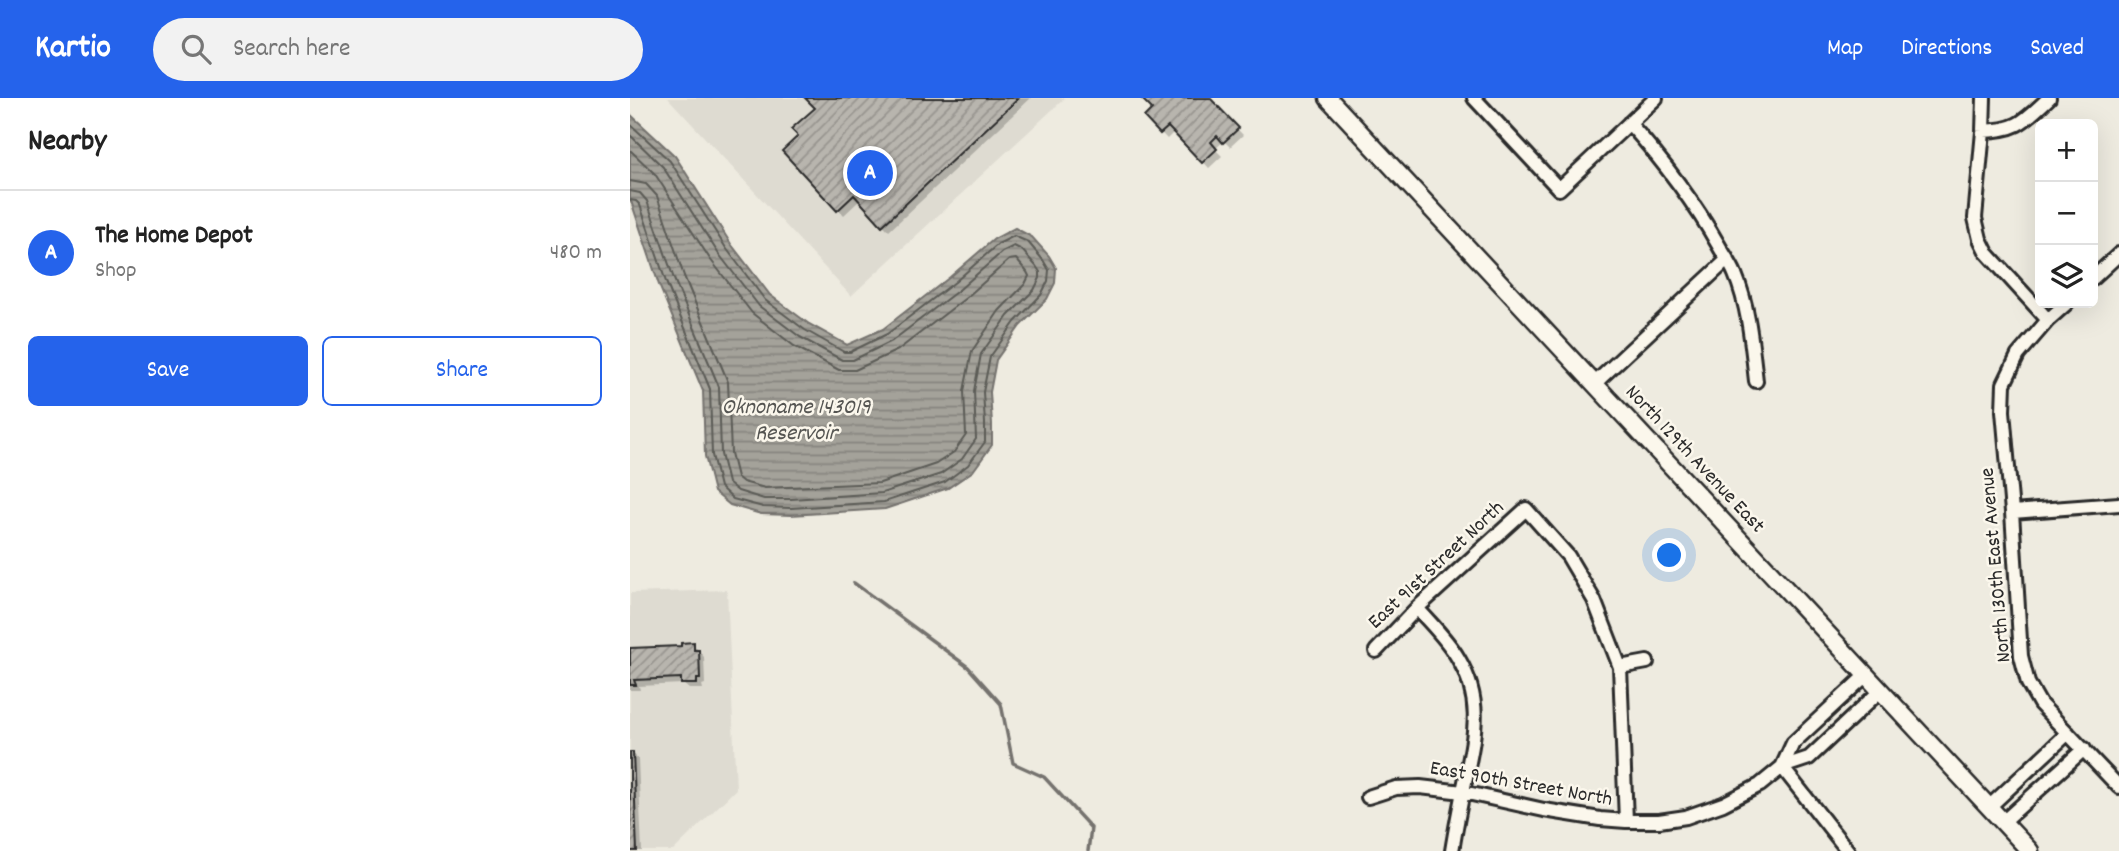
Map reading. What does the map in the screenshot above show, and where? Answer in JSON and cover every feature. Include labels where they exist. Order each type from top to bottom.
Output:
[{"type":"main road","name":"North 129th Avenue East","points":[[1328,98],[2030,851]]},
{"type":"street","points":[[1474,98],[1559,189],[1656,98]]},
{"type":"street","points":[[1983,98],[1983,131],[1975,218],[1980,239],[1987,253],[2048,320],[2061,308]]},
{"type":"street","points":[[1983,131],[2005,131],[2017,125],[2049,98]]},
{"type":"street","points":[[1629,123],[1665,163],[1702,216],[1735,272],[1751,343],[1756,380]]},
{"type":"street","points":[[2098,273],[2119,254]]},
{"type":"street","points":[[1594,384],[1727,260]]},
{"type":"street","name":"North 130th East Avenue","points":[[2048,320],[2018,355],[2004,384],[2003,411],[2021,656],[2028,683],[2040,704],[2119,787]]},
{"type":"street","points":[[2012,512],[2119,504]]},
{"type":"street","name":"East 91st Street North","points":[[1376,651],[1417,608],[1526,509],[1568,556],[1594,600],[1620,667]]},
{"type":"street","points":[[1417,608],[1458,658],[1470,685],[1475,718],[1474,739],[1452,851]]},
{"type":"street","points":[[1626,821],[1620,667],[1647,662]]},
{"type":"street","name":"East 90th Street North","points":[[1782,767],[1793,743],[1866,675]]},
{"type":"street","name":"East 90th Street North","points":[[1368,797],[1396,788],[1420,787],[1463,792],[1544,810],[1626,821],[1659,821],[1686,817],[1723,804],[1751,789],[1782,767],[1809,758],[1880,691]]},
{"type":"street","points":[[1989,807],[2068,733]]},
{"type":"street","points":[[2003,822],[2084,749]]},
{"type":"street","points":[[1782,767],[1848,851]]},
{"type":"shaded area","points":[[668,98],[1065,98],[851,296]]},
{"type":"shaded area","points":[[727,590],[736,789],[673,851],[630,851],[630,593]]},
{"type":"water","name":"Oknoname 143019 Reservoir","points":[[630,114],[675,156],[731,244],[770,295],[809,324],[847,345],[883,329],[994,239],[1015,228],[1032,237],[1056,268],[1055,283],[1047,299],[1020,326],[996,360],[990,392],[992,445],[973,471],[948,488],[885,509],[791,515],[761,514],[730,505],[714,492],[705,456],[703,391],[659,285],[630,198]]},
{"type":"building","points":[[805,98],[1019,98],[882,226],[854,195],[837,211],[782,151],[798,136],[791,129],[815,108]]},
{"type":"building","points":[[1141,98],[1210,98],[1239,128],[1223,143],[1217,136],[1211,142],[1217,149],[1202,163],[1168,127],[1160,134],[1144,117],[1152,109]]},
{"type":"building","points":[[694,642],[694,650],[699,650],[700,679],[697,679],[697,684],[681,684],[681,678],[634,680],[636,685],[630,685],[630,648],[681,646],[681,643]]},
{"type":"building","points":[[630,752],[633,752],[637,851],[630,851]]},
{"type":"waterway","points":[[854,583],[968,667],[1001,704],[1013,763],[1044,777],[1091,828],[1088,851]]},
{"type":"place","name":"The Home Depot","points":[[870,173]]}]
